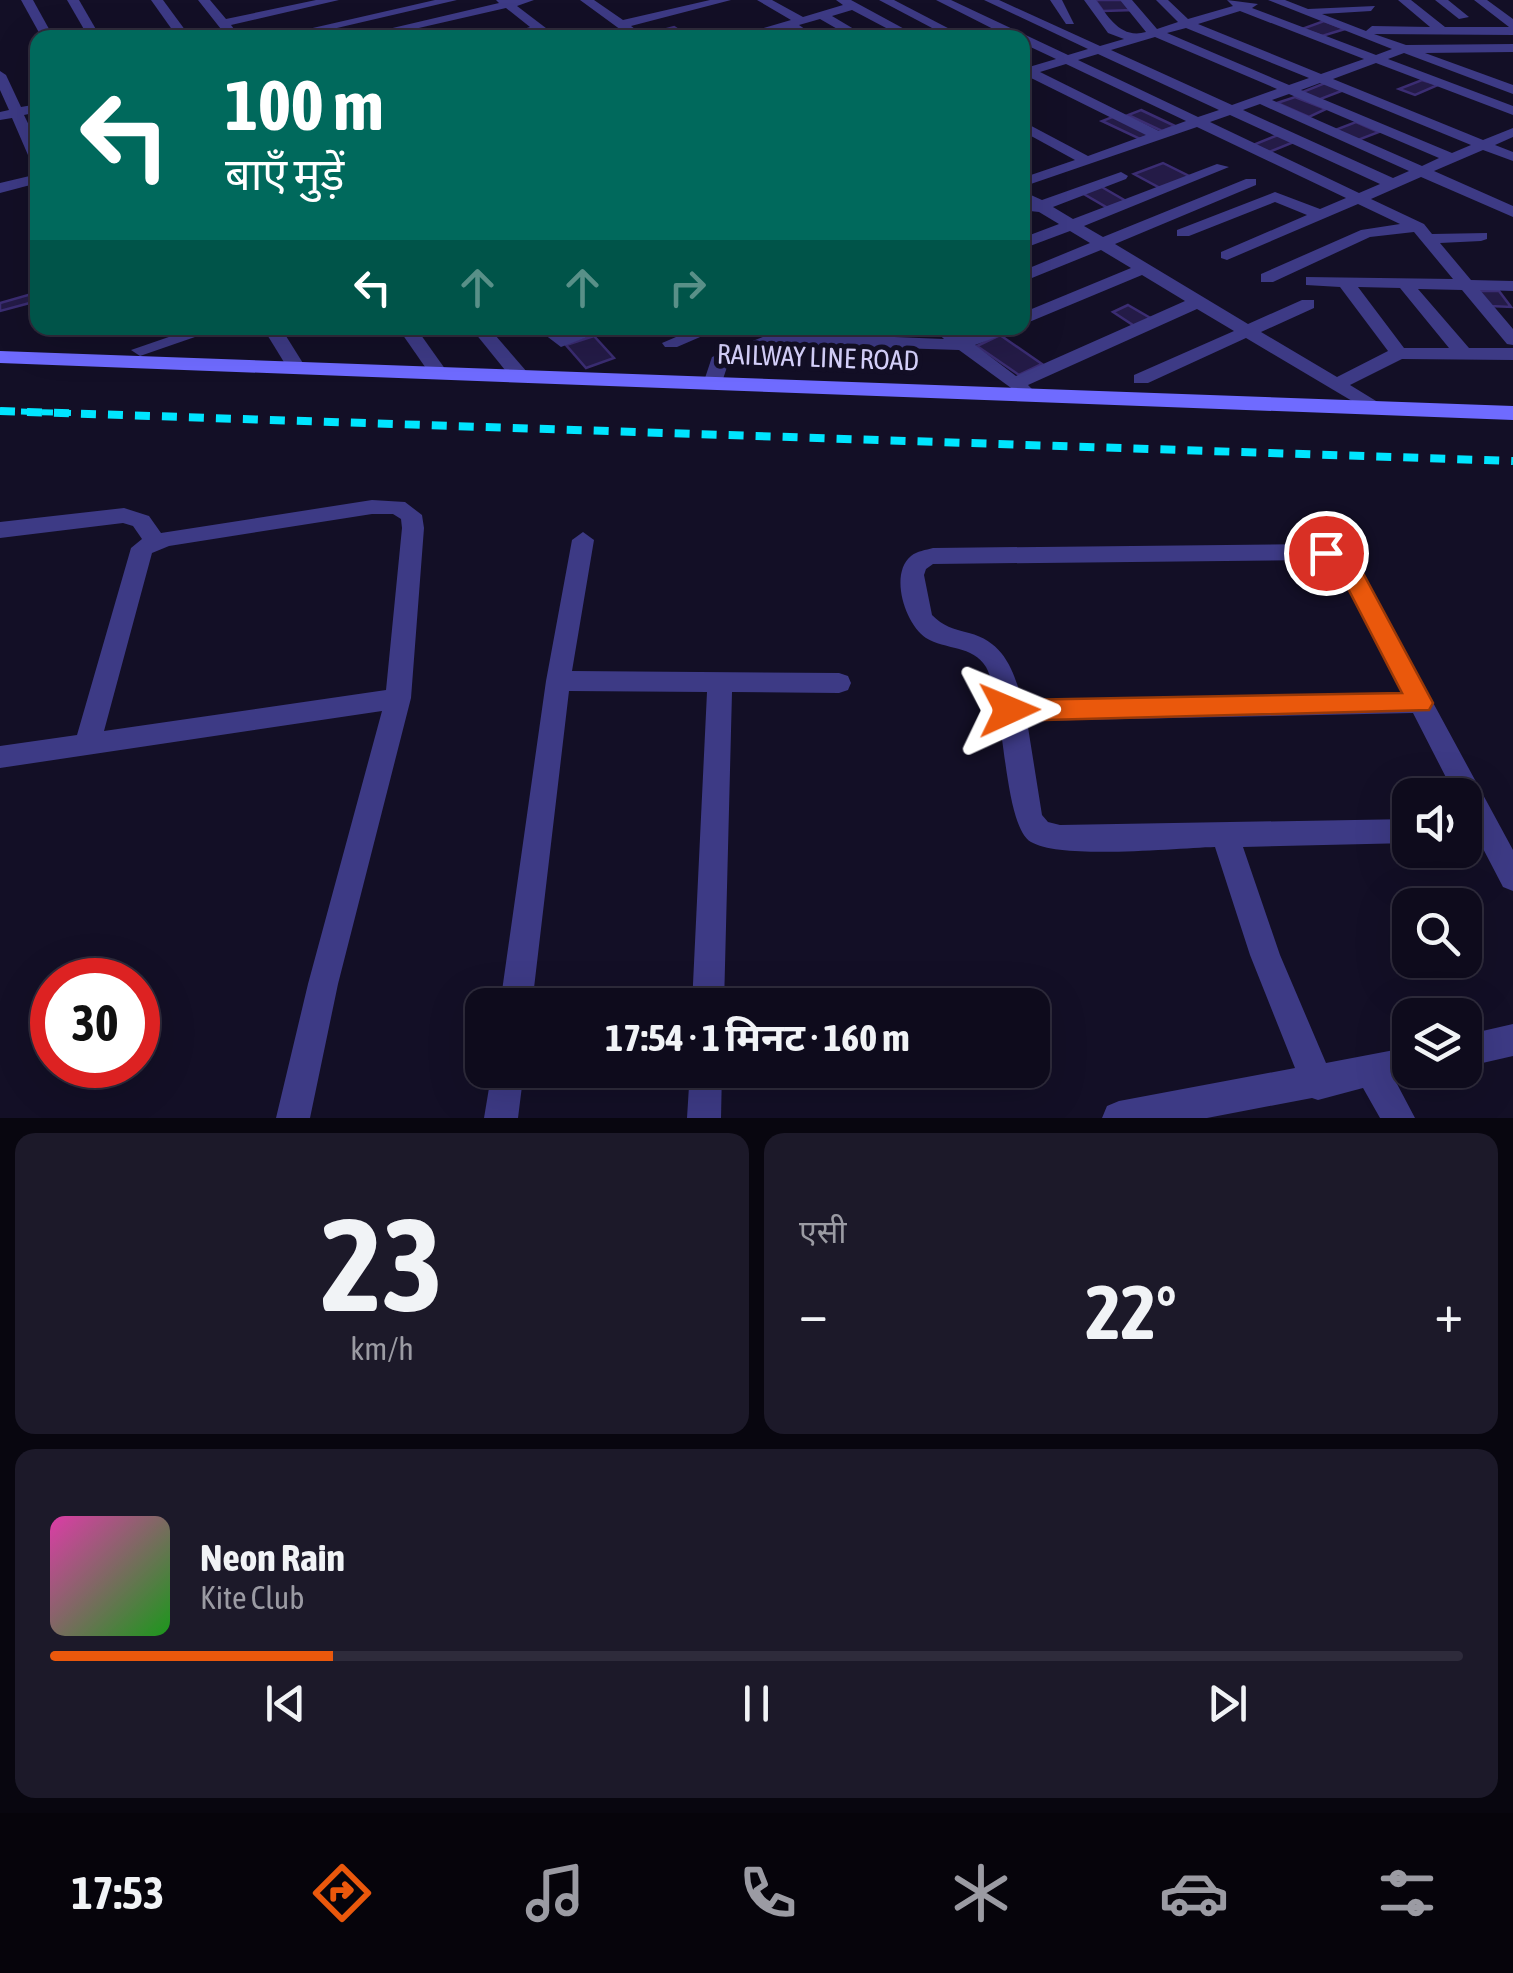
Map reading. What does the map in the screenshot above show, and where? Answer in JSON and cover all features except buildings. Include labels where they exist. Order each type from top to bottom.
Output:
[{"type":"street","points":[[28,0],[44,30]]},
{"type":"street","points":[[73,0],[90,30]]},
{"type":"street","points":[[157,0],[179,30]]},
{"type":"street","points":[[204,0],[229,30]]},
{"type":"street","points":[[223,23],[282,5],[333,0]]},
{"type":"street","points":[[369,0],[388,14]]},
{"type":"street","points":[[313,30],[451,0]]},
{"type":"street","points":[[389,30],[528,0]]},
{"type":"street","points":[[586,0],[630,30]]},
{"type":"street","points":[[606,14],[666,0]]},
{"type":"street","points":[[622,24],[725,0]]},
{"type":"street","points":[[763,0],[804,30]]},
{"type":"street","points":[[885,0],[945,30]]},
{"type":"street","points":[[942,0],[1005,30]]},
{"type":"street","points":[[990,0],[1395,185]]},
{"type":"street","points":[[1023,0],[1120,42]]},
{"type":"street","points":[[1056,0],[1070,21]]},
{"type":"street","points":[[1090,0],[1112,30],[1134,38]]},
{"type":"street","points":[[1126,0],[1153,32],[1453,159]]},
{"type":"street","points":[[1162,0],[1185,23],[1513,157]]},
{"type":"street","points":[[1199,0],[1212,14]]},
{"type":"street","points":[[1030,68],[1185,23],[1237,3],[1265,0]]},
{"type":"street","points":[[1274,0],[1513,90]]},
{"type":"street","points":[[1404,0],[1463,48]]},
{"type":"street","points":[[1441,0],[1463,17]]},
{"type":"street","points":[[1480,0],[1513,28]]},
{"type":"street","points":[[505,2],[543,30]]},
{"type":"street","points":[[765,30],[848,3],[899,30]]},
{"type":"street","points":[[1237,3],[1513,112]]},
{"type":"street","points":[[1304,11],[1371,8]]},
{"type":"street","points":[[821,12],[850,30]]},
{"type":"street","points":[[458,30],[523,15]]},
{"type":"street","points":[[532,30],[540,28]]},
{"type":"street","points":[[1354,30],[1513,28]]},
{"type":"street","points":[[1030,42],[1364,198],[1423,233],[1513,340]]},
{"type":"street","points":[[1030,180],[1404,49],[1513,48]]},
{"type":"street","points":[[1438,62],[1513,62]]},
{"type":"street","points":[[1030,73],[1157,134]]},
{"type":"street","points":[[0,75],[30,144]]},
{"type":"street","points":[[1481,78],[1513,78]]},
{"type":"street","points":[[1260,99],[1513,212]]},
{"type":"street","points":[[0,116],[30,109]]},
{"type":"street","points":[[1030,128],[1087,161]]},
{"type":"street","points":[[1227,255],[1513,132]]},
{"type":"street","points":[[1030,144],[1047,138]]},
{"type":"street","points":[[1030,241],[1222,166]]},
{"type":"street","points":[[1030,210],[1121,176]]},
{"type":"street","points":[[0,188],[30,180]]},
{"type":"street","points":[[1030,274],[1250,182]]},
{"type":"street","points":[[1183,233],[1275,197],[1323,216]]},
{"type":"street","points":[[1030,200],[1374,408]]},
{"type":"street","points":[[1267,278],[1366,233],[1481,236]]},
{"type":"street","points":[[1030,317],[1145,268]]},
{"type":"street","points":[[1312,281],[1513,286]]},
{"type":"street","points":[[1345,282],[1399,353]]},
{"type":"street","points":[[1406,285],[1464,354]]},
{"type":"street","points":[[951,335],[1022,390],[1200,301]]},
{"type":"street","points":[[1141,379],[1308,304]]},
{"type":"street","points":[[133,335],[142,356],[194,335]]},
{"type":"street","points":[[276,335],[297,368]]},
{"type":"street","points":[[412,335],[438,374]]},
{"type":"street","points":[[486,335],[520,376]]},
{"type":"street","points":[[552,335],[560,342],[581,335]]},
{"type":"street","points":[[671,343],[693,335]]},
{"type":"street","points":[[713,384],[719,361],[782,335]]},
{"type":"street","points":[[774,338],[963,344],[986,335]]},
{"type":"street","points":[[1336,385],[1399,353],[1513,354]]},
{"type":"street","name":"RAILWAY LINE ROAD","points":[[0,357],[142,356],[438,374],[1022,390],[1513,413]]},
{"type":"street","points":[[88,742],[138,555],[155,542],[372,507],[408,512],[414,528],[398,698],[323,984],[293,1118]]},
{"type":"street","points":[[0,530],[124,515],[141,521],[155,542]]},
{"type":"street","points":[[518,988],[558,682],[583,540]]},
{"type":"street","points":[[1392,831],[1060,838],[1040,832],[1029,820],[996,662],[988,651],[942,638],[926,626],[913,580],[914,567],[920,560],[933,556],[1333,554],[1349,568],[1420,703],[1453,778]]},
{"type":"street","points":[[558,682],[839,683]]},
{"type":"street","points":[[709,988],[720,683]]},
{"type":"street","points":[[0,757],[398,698]]},
{"type":"street","points":[[1009,710],[1420,703]]},
{"type":"street","points":[[1224,836],[1265,955],[1318,1084]]},
{"type":"street","points":[[1482,838],[1513,878]]},
{"type":"street","points":[[1482,1047],[1513,1040]]},
{"type":"street","points":[[1119,1118],[1392,1067]]},
{"type":"street","points":[[1372,1072],[1398,1118]]},
{"type":"street","points":[[501,1118],[505,1088]]},
{"type":"street","points":[[704,1118],[705,1088]]},
{"type":"railway","points":[[71,413],[0,411],[1513,461]]},
{"type":"route","points":[[1009,710],[1420,703],[1349,568],[1339,557],[1326,553]]}]
